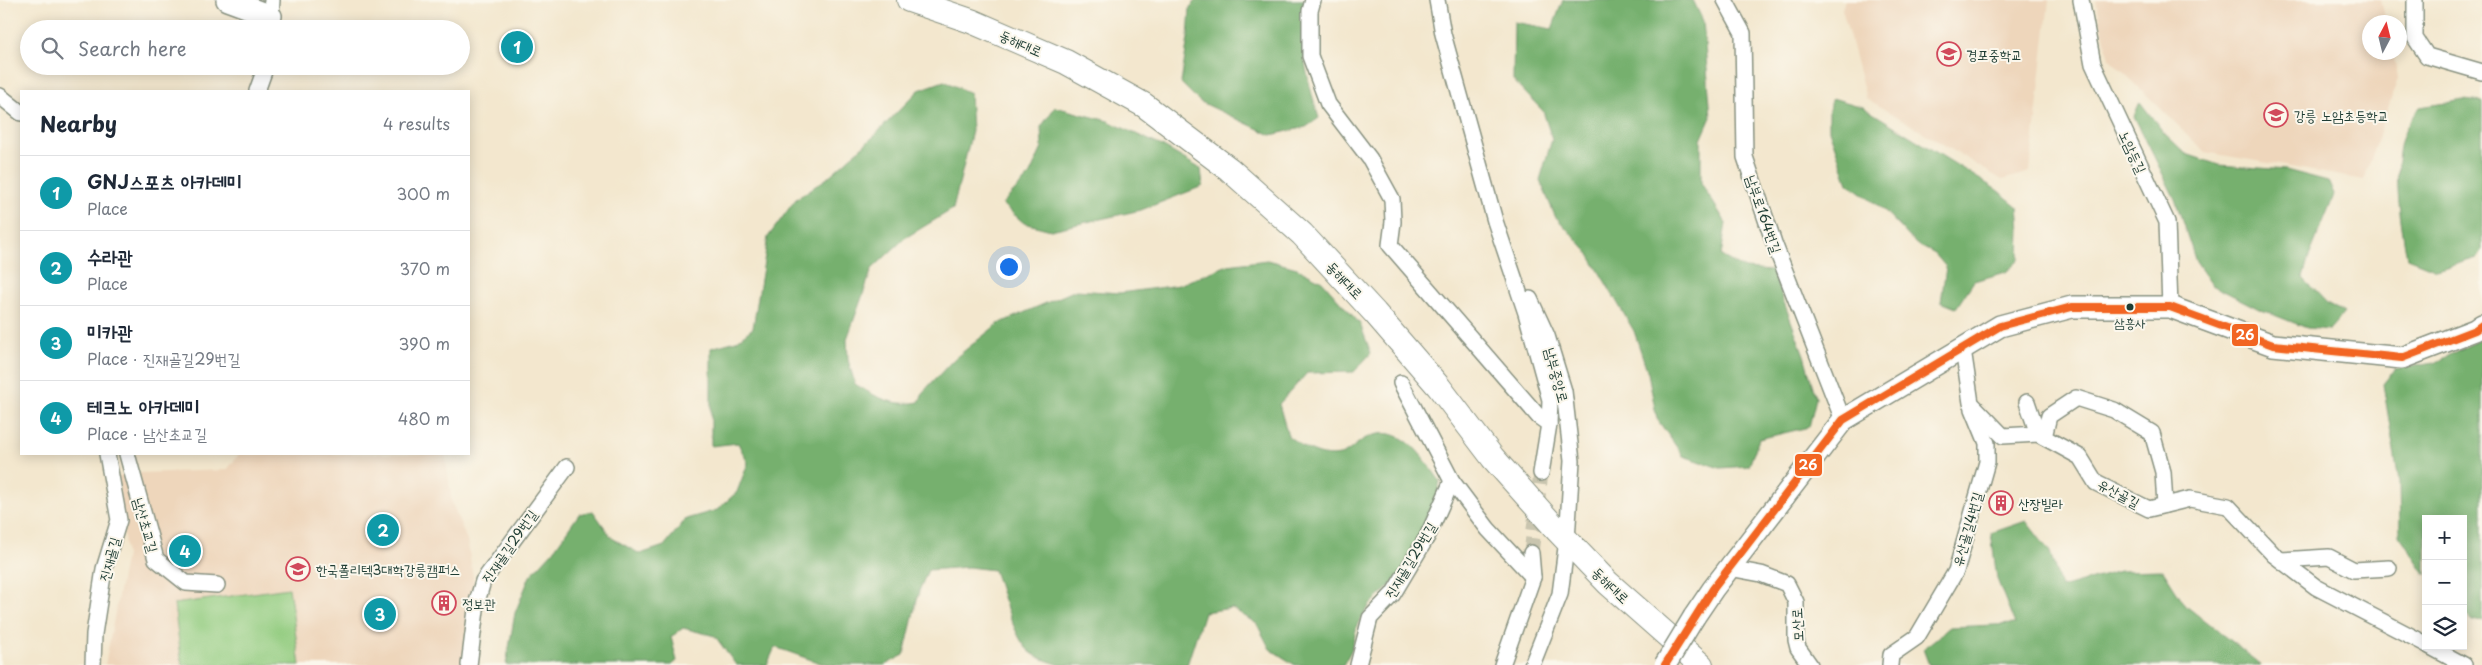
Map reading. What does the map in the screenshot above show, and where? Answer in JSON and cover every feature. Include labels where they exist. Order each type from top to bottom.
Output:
[{"type":"main road","name":"동해대로","points":[[909,0],[971,21],[1066,62],[1144,105],[1229,169],[1302,234],[1375,313],[1439,387],[1493,458],[1567,540],[1608,583],[1701,665]]},
{"type":"street","points":[[227,0],[271,15]]},
{"type":"street","points":[[1313,0],[1310,11],[1310,56],[1328,104],[1370,159],[1392,199],[1393,222],[1390,245],[1539,417],[1549,424]]},
{"type":"street","name":"남부중앙로","points":[[1437,0],[1443,34],[1495,221],[1526,313],[1550,400],[1549,424],[1541,473]]},
{"type":"street","name":"남부로164번길","points":[[1725,0],[1743,33],[1745,157],[1774,243],[1843,420]]},
{"type":"street","name":"노암등길","points":[[2081,0],[2093,64],[2167,222],[2170,307]]},
{"type":"street","points":[[2415,0],[2415,38],[2427,56],[2482,72]]},
{"type":"street","points":[[258,90],[263,75]]},
{"type":"street","points":[[0,96],[20,112]]},
{"type":"street","name":"남부중앙로","points":[[1495,221],[1547,336],[1564,391],[1572,461],[1567,540],[1560,594],[1532,665]]},
{"type":"street","points":[[1665,665],[1694,617],[1729,568],[1843,420],[2000,326],[2072,307],[2170,307],[2273,344],[2402,358],[2475,330],[2482,324]]},
{"type":"street","points":[[1962,349],[1971,403],[2003,436],[2041,436]]},
{"type":"street","points":[[1401,383],[1452,481],[1488,529],[1534,577]]},
{"type":"street","points":[[2041,436],[2049,416],[2076,398],[2114,410],[2152,432],[2163,472],[2165,505]]},
{"type":"street","points":[[2027,402],[2041,436]]},
{"type":"street","name":"유산골길4번길","points":[[1890,665],[1891,655],[1918,637],[1956,571],[1986,462],[1987,443],[1971,403]]},
{"type":"street","name":"유산골길","points":[[2041,436],[2080,457],[2096,483],[2149,509],[2190,499],[2228,506],[2281,560],[2316,587],[2422,642]]},
{"type":"street","name":"진재골길","points":[[93,665],[94,634],[104,569],[120,520],[107,455]]},
{"type":"street","name":"남산초교길","points":[[127,455],[156,559],[186,583],[216,585]]},
{"type":"street","name":"진재골길29번길","points":[[469,665],[477,602],[483,581],[567,467]]},
{"type":"street","name":"진재골길29번길","points":[[1358,665],[1370,618],[1393,594],[1427,537],[1452,481]]},
{"type":"street","points":[[1502,665],[1534,577],[1531,553]]},
{"type":"street","points":[[2281,560],[2329,557],[2354,570],[2389,568]]},
{"type":"street","name":"모산로","points":[[1729,568],[1761,574],[1787,584],[1796,602],[1796,640],[1798,648],[1810,665]]},
{"type":"street","points":[[2436,650],[2464,665]]},
{"type":"shaded area","name":"경포중학교","points":[[1845,0],[2049,0],[2030,172],[2002,180],[1866,98],[1842,9]]},
{"type":"shaded area","name":"강릉 노암초등학교","points":[[2096,0],[2381,0],[2384,15],[2362,15],[2362,60],[2394,60],[2398,78],[2364,180],[2205,152],[2109,58]]},
{"type":"shaded area","name":"한국폴리텍3대학강릉캠퍼스","points":[[238,455],[445,455],[452,503],[467,540],[474,583],[463,665],[105,665],[126,555],[118,476],[139,473],[227,470]]},
{"type":"green space","points":[[1197,0],[1304,0],[1303,46],[1310,88],[1319,118],[1306,127],[1271,135],[1199,101],[1181,83],[1188,38],[1190,7]]},
{"type":"green space","points":[[1563,0],[1693,0],[1703,21],[1711,117],[1701,140],[1701,183],[1726,223],[1721,256],[1745,269],[1772,271],[1804,355],[1816,398],[1809,427],[1759,439],[1749,466],[1720,468],[1683,456],[1657,419],[1648,373],[1634,331],[1587,251],[1555,216],[1540,180],[1552,139],[1543,111],[1513,80],[1514,22],[1552,29]]},
{"type":"green space","points":[[944,81],[970,93],[972,131],[953,209],[905,238],[872,269],[847,339],[848,360],[855,384],[885,400],[901,403],[919,402],[925,390],[954,359],[998,324],[1076,290],[1120,293],[1179,285],[1228,265],[1267,260],[1297,268],[1322,281],[1360,324],[1371,353],[1354,372],[1307,373],[1279,404],[1288,436],[1318,454],[1332,456],[1343,454],[1366,438],[1379,434],[1390,434],[1410,444],[1426,461],[1440,481],[1435,504],[1397,579],[1370,605],[1357,625],[1352,649],[1343,665],[1295,665],[1270,649],[1257,624],[1232,608],[1204,612],[1187,665],[1061,665],[1035,655],[1023,643],[1008,612],[994,570],[968,567],[928,570],[919,591],[904,655],[885,665],[820,663],[775,647],[767,665],[736,665],[715,636],[683,628],[671,637],[677,661],[672,665],[506,665],[515,613],[530,576],[554,550],[579,514],[593,511],[612,538],[640,554],[664,546],[686,519],[717,510],[737,492],[748,463],[738,443],[711,446],[711,348],[736,341],[753,328],[768,237],[796,199],[826,179],[872,138],[919,90]]},
{"type":"green space","points":[[1832,98],[1863,107],[1997,190],[2018,207],[2020,230],[2019,260],[2006,272],[1974,281],[1956,308],[1941,302],[1946,267],[1935,254],[1916,244],[1885,211],[1848,183],[1829,130],[1829,110]]},
{"type":"green space","points":[[2464,100],[2482,102],[2482,251],[2477,258],[2437,270],[2407,258],[2398,193],[2398,160],[2406,127],[2420,107]]},
{"type":"green space","points":[[2140,102],[2164,133],[2186,154],[2219,165],[2286,170],[2328,181],[2334,195],[2308,259],[2303,278],[2327,303],[2344,313],[2329,330],[2307,328],[2259,309],[2212,285],[2196,262],[2175,199],[2134,116]]},
{"type":"green space","points":[[1055,107],[1108,121],[1162,146],[1201,169],[1203,186],[1141,210],[1051,230],[1024,223],[1002,204],[1029,176],[1042,148],[1041,127]]},
{"type":"green space","points":[[2482,338],[2482,620],[2472,621],[2467,616],[2467,515],[2422,515],[2422,569],[2400,536],[2399,482],[2383,384],[2395,369],[2435,363]]},
{"type":"green space","points":[[2026,521],[2050,552],[2061,588],[2120,571],[2163,570],[2186,606],[2261,665],[1929,665],[1923,649],[1950,627],[2015,624],[1997,579],[1991,533]]},
{"type":"green space","points":[[289,588],[300,665],[182,665],[174,604]]},
{"type":"tunnel","points":[[1531,553],[1541,473]]},
{"type":"transit line","name":"26","points":[[1665,665],[1713,589],[1843,420],[2000,326],[2072,307],[2170,307],[2273,345],[2402,358],[2475,330],[2482,325]]},
{"type":"place","name":"GNJ스포츠 아카데미","points":[[517,47]]},
{"type":"place","name":"경포중학교","points":[[1949,54]]},
{"type":"place","name":"강릉 노암초등학교","points":[[2276,115]]},
{"type":"place","name":"삼흥사","points":[[2130,307]]},
{"type":"place","name":"산장빌라","points":[[2001,503]]},
{"type":"place","name":"수라관","points":[[383,530]]},
{"type":"place","name":"테크노 아카데미","points":[[185,551]]},
{"type":"place","name":"한국폴리텍3대학강릉캠퍼스","points":[[298,569]]},
{"type":"place","name":"정보관","points":[[444,603]]},
{"type":"place","name":"미카관","points":[[380,614]]}]
